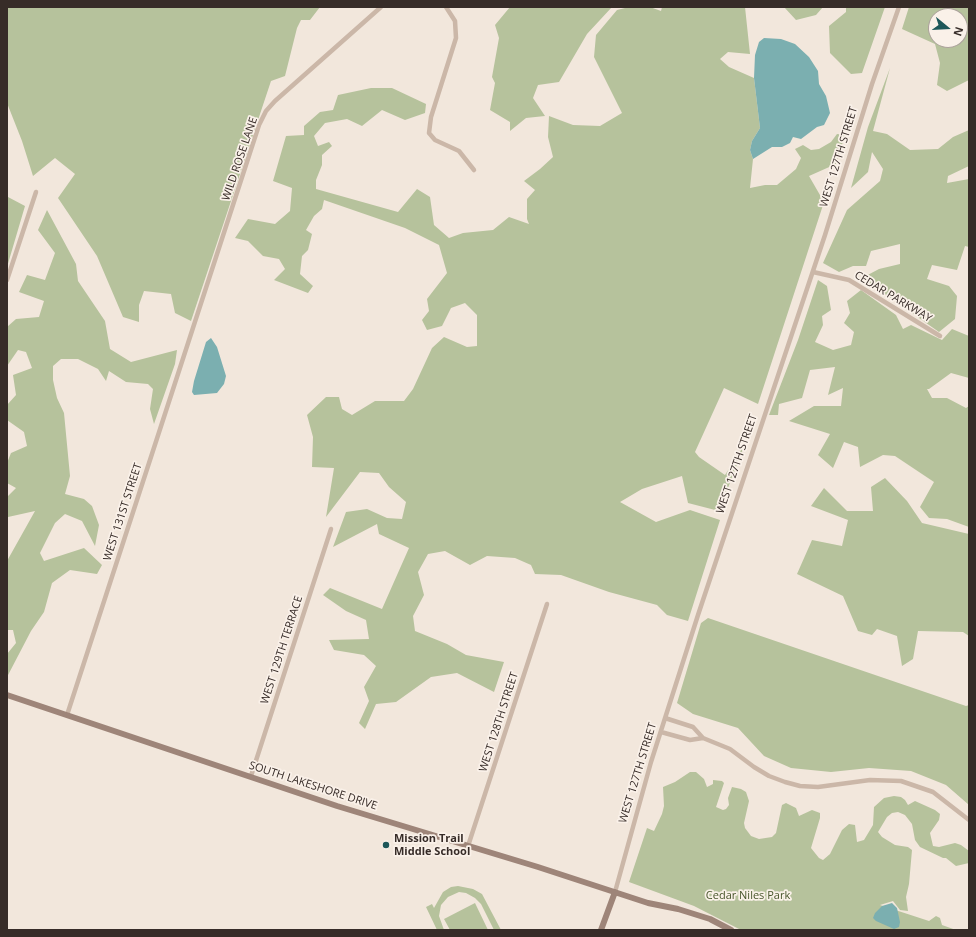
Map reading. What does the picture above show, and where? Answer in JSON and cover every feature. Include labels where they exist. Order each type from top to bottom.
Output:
[{"type":"street","name":"WILD ROSE LANE","points":[[197,314],[258,128],[266,111],[275,101],[381,7]]},
{"type":"street","points":[[446,7],[455,21],[456,38],[431,117],[429,133],[435,140],[459,152],[474,170]]},
{"type":"street","name":"WEST 127TH STREET","points":[[602,930],[665,718],[730,514],[813,272],[872,84],[899,7]]},
{"type":"street","points":[[7,280],[36,192]]},
{"type":"street","name":"CEDAR PARKWAY","points":[[813,272],[849,280],[940,336]]},
{"type":"street","name":"WEST 131ST STREET","points":[[66,715],[197,314]]},
{"type":"street","name":"WEST 129TH TERRACE","points":[[251,776],[331,529]]},
{"type":"street","name":"WEST 128TH STREET","points":[[468,846],[547,604]]},
{"type":"street","name":"SOUTH LAKESHORE DRIVE","points":[[7,695],[338,806],[648,903],[678,909],[710,919],[731,930]]},
{"type":"street","points":[[665,718],[693,727],[703,738],[730,749],[754,767],[769,776],[785,782],[800,786],[818,787],[870,780],[901,782],[933,792],[969,820]]},
{"type":"street","points":[[661,732],[690,740],[703,738]]},
{"type":"green space","points":[[7,7],[320,7],[310,20],[301,20],[297,28],[285,76],[271,81],[191,321],[175,313],[171,294],[144,291],[139,305],[139,322],[123,317],[97,256],[58,198],[75,174],[55,158],[33,176],[22,141],[7,103]]},
{"type":"green space","points":[[510,7],[612,7],[587,34],[559,82],[538,85],[533,98],[545,116],[526,118],[510,131],[510,122],[490,110],[495,83],[492,77],[499,38],[495,25]]},
{"type":"green space","points":[[629,7],[650,7],[661,11],[662,7],[745,7],[750,54],[728,52],[720,59],[729,67],[754,78],[760,128],[752,141],[750,150],[753,159],[750,188],[765,185],[777,185],[796,169],[801,158],[795,149],[803,145],[811,150],[819,149],[831,142],[837,134],[845,135],[836,164],[809,176],[824,202],[758,404],[724,388],[695,452],[699,457],[725,475],[745,444],[719,511],[688,503],[682,476],[642,489],[620,502],[656,522],[690,510],[720,520],[688,621],[667,615],[657,605],[609,592],[561,575],[535,574],[531,565],[515,558],[487,556],[470,565],[445,551],[428,554],[418,572],[424,595],[413,616],[415,631],[447,644],[466,655],[504,662],[494,692],[457,673],[431,677],[396,702],[376,704],[365,729],[359,723],[369,701],[364,687],[376,666],[364,655],[334,650],[329,640],[369,639],[366,620],[346,611],[323,595],[330,588],[382,609],[409,548],[379,534],[377,524],[333,547],[346,512],[367,509],[387,518],[402,519],[406,502],[389,487],[379,473],[360,472],[326,517],[334,468],[312,467],[313,437],[307,415],[326,397],[339,397],[342,409],[352,415],[375,401],[404,401],[413,389],[432,348],[444,337],[467,347],[477,346],[477,315],[465,303],[451,308],[442,326],[427,330],[422,320],[429,311],[427,299],[447,273],[439,245],[405,228],[324,200],[322,209],[314,216],[306,230],[312,234],[308,250],[302,256],[300,274],[313,286],[308,293],[274,280],[285,269],[279,259],[263,256],[248,241],[235,238],[248,219],[275,224],[290,211],[292,188],[273,181],[286,136],[304,135],[304,126],[320,112],[333,110],[338,95],[371,88],[392,88],[426,104],[425,113],[405,120],[382,110],[362,126],[347,119],[325,123],[314,136],[318,146],[329,142],[332,146],[322,155],[322,165],[316,180],[316,189],[398,212],[417,189],[430,197],[434,225],[449,238],[463,233],[493,230],[509,217],[529,224],[527,219],[527,199],[535,190],[524,181],[553,157],[548,137],[549,116],[573,125],[600,126],[622,113],[594,57],[596,35],[617,10]]},
{"type":"green space","points":[[784,7],[823,7],[816,15],[796,20]]},
{"type":"green space","points":[[846,7],[885,7],[862,73],[851,74],[830,53],[829,26],[846,12]]},
{"type":"green space","points":[[909,7],[969,7],[969,80],[947,91],[937,85],[940,63],[936,48],[968,48],[968,8],[928,8],[928,41],[902,29]]},
{"type":"green space","points":[[890,68],[873,131],[887,134],[910,150],[938,149],[953,137],[969,130],[969,166],[948,176],[947,183],[969,179],[969,247],[965,246],[957,270],[932,265],[927,279],[949,286],[957,296],[955,319],[939,332],[862,278],[879,269],[900,264],[900,244],[871,251],[866,266],[853,266],[839,272],[823,263],[847,210],[880,181],[883,169],[872,152],[868,172],[851,188],[868,127]]},
{"type":"green space","points":[[7,177],[8,197],[25,206],[7,267]]},
{"type":"green space","points":[[47,210],[76,264],[78,281],[105,321],[110,349],[131,362],[177,350],[175,364],[154,424],[150,409],[153,389],[148,384],[126,382],[109,371],[106,381],[98,369],[78,359],[61,359],[53,366],[53,380],[57,398],[64,413],[70,476],[65,494],[84,499],[92,506],[99,525],[95,546],[82,521],[65,514],[55,523],[40,553],[44,561],[84,548],[102,565],[97,574],[70,570],[52,583],[44,612],[31,631],[7,677],[7,654],[16,643],[13,630],[7,630],[7,561],[35,511],[8,517],[7,514],[7,497],[16,488],[7,483],[7,463],[11,453],[27,446],[24,432],[7,420],[7,405],[16,395],[13,375],[32,368],[26,352],[18,350],[7,366],[7,327],[16,319],[39,317],[44,301],[19,292],[27,275],[45,280],[55,253],[38,230]]},
{"type":"green space","points":[[818,280],[827,286],[831,310],[822,316],[823,325],[815,342],[833,350],[851,345],[854,332],[844,323],[850,313],[847,301],[861,290],[896,315],[903,329],[911,325],[942,340],[952,329],[969,336],[969,378],[951,373],[927,389],[932,398],[947,398],[966,408],[969,406],[969,527],[947,519],[929,518],[920,507],[934,482],[895,456],[883,455],[860,467],[858,447],[844,442],[833,468],[818,455],[830,434],[789,421],[814,406],[841,406],[843,388],[828,395],[835,367],[810,370],[802,398],[779,404],[778,415],[769,415],[798,340]]},
{"type":"green space","points":[[885,478],[907,501],[922,523],[969,534],[969,636],[963,632],[918,631],[913,659],[902,666],[897,636],[877,629],[872,635],[858,631],[843,596],[797,574],[812,540],[842,546],[848,520],[811,506],[824,488],[847,511],[873,511],[871,487]]},
{"type":"green space","points":[[708,618],[966,706],[969,705],[969,805],[946,785],[911,771],[869,768],[831,772],[791,768],[764,756],[738,728],[693,714],[677,703],[701,623]]},
{"type":"green space","name":"Cedar Niles Park","points":[[690,772],[696,772],[704,779],[707,787],[713,784],[713,780],[722,781],[724,783],[716,807],[723,810],[729,805],[728,798],[732,787],[746,792],[749,801],[744,823],[745,828],[751,836],[759,839],[772,837],[776,833],[782,805],[786,803],[796,808],[799,816],[812,810],[820,813],[820,818],[811,848],[819,858],[823,860],[830,854],[842,830],[849,824],[855,825],[857,842],[864,840],[873,825],[874,807],[884,798],[894,796],[901,797],[908,805],[915,801],[935,810],[940,814],[939,820],[930,833],[933,846],[939,847],[955,843],[961,845],[969,851],[969,863],[956,866],[946,858],[920,847],[915,840],[912,824],[905,815],[898,812],[892,813],[887,817],[878,832],[882,837],[895,845],[908,847],[912,850],[909,884],[906,897],[908,911],[900,910],[893,901],[880,905],[929,921],[936,916],[940,918],[942,925],[956,930],[741,930],[694,906],[629,882],[647,828],[654,831],[662,814],[664,806],[663,787],[675,782]]},
{"type":"green space","points":[[458,886],[473,889],[482,894],[501,930],[494,930],[481,904],[475,898],[466,893],[459,892],[448,897],[441,905],[439,916],[444,930],[437,930],[426,907],[432,904],[434,908],[443,892],[451,887]]},
{"type":"green space","points":[[475,903],[488,930],[450,930],[444,919]]},
{"type":"water","points":[[764,38],[781,39],[795,44],[809,57],[818,71],[819,84],[826,96],[830,113],[824,125],[817,127],[801,139],[793,137],[790,143],[782,147],[772,147],[753,159],[750,150],[752,141],[760,128],[754,78],[755,55],[759,42]]},
{"type":"water","points":[[211,338],[217,347],[226,376],[224,384],[217,393],[194,395],[192,392],[194,381],[206,342]]},
{"type":"water","points":[[892,903],[897,908],[900,922],[899,927],[894,929],[876,921],[873,918],[875,913],[882,906]]},
{"type":"place","name":"Mission Trail Middle School","points":[[386,845]]}]
